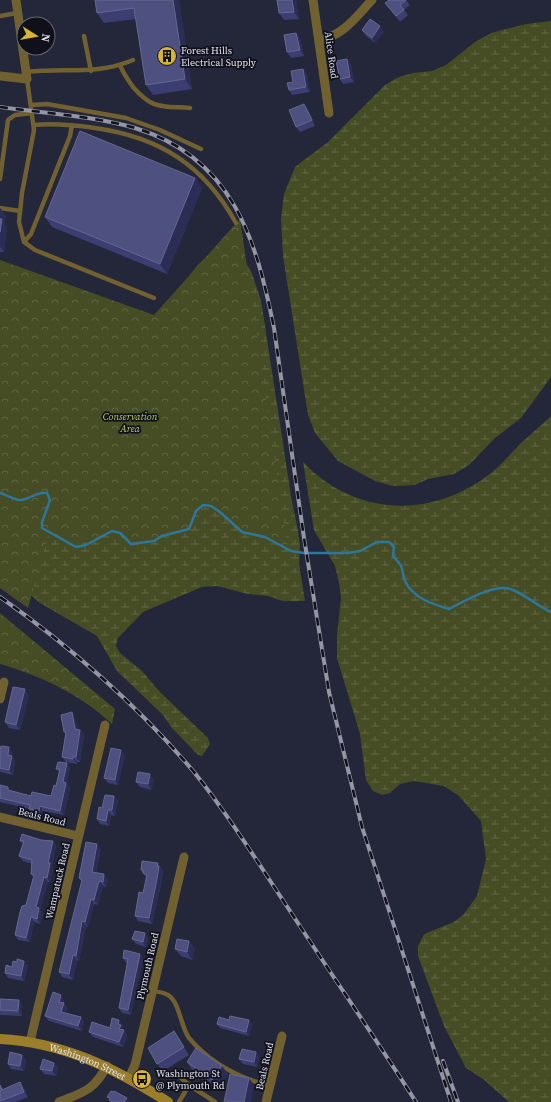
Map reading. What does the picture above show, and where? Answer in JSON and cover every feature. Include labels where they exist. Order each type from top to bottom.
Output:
[{"type":"main road","name":"Washington Street","points":[[0,1039],[30,1042],[64,1050],[107,1066],[168,1102]]},
{"type":"street","points":[[0,76],[27,76],[16,0]]},
{"type":"street","name":"Alice Road","points":[[313,0],[329,113]]},
{"type":"street","points":[[319,40],[329,38],[342,31],[372,0]]},
{"type":"street","points":[[0,699],[4,682]]},
{"type":"street","name":"Wampatuck Road","points":[[30,1042],[105,725]]},
{"type":"street","name":"Beals Road","points":[[0,817],[78,836]]},
{"type":"street","name":"Plymouth Road","points":[[129,1078],[135,1065],[184,857]]},
{"type":"street","name":"Beals Road","points":[[266,1102],[282,1036]]},
{"type":"street","points":[[59,1102],[91,1088],[98,1082],[107,1066]]},
{"type":"lane","points":[[0,16],[18,13]]},
{"type":"lane","points":[[84,36],[90,71]]},
{"type":"lane","points":[[133,60],[120,65],[90,71],[44,70],[27,76],[34,125],[34,136],[20,211],[20,229],[24,242],[35,250],[154,298]]},
{"type":"lane","points":[[120,65],[127,79],[146,101],[161,106],[190,108]]},
{"type":"lane","points":[[31,105],[47,104],[126,118],[160,130],[201,149]]},
{"type":"lane","points":[[0,179],[8,120],[15,115],[32,113]]},
{"type":"lane","points":[[34,125],[58,123],[72,125],[133,136],[154,143],[172,153],[198,172],[212,187],[236,222]]},
{"type":"lane","points":[[24,242],[31,234],[70,136],[72,125]]},
{"type":"lane","points":[[0,208],[20,211]]},
{"type":"lane","points":[[153,991],[168,995],[173,999],[185,1031],[201,1049],[237,1076],[270,1086]]},
{"type":"lane","points":[[174,1072],[189,1085],[215,1102]]},
{"type":"lane","points":[[179,1102],[189,1085]]},
{"type":"green space","points":[[551,21],[551,377],[521,418],[495,438],[469,465],[454,474],[428,479],[415,485],[393,486],[375,481],[338,461],[315,433],[308,415],[283,256],[281,219],[284,194],[295,167],[328,142],[385,85],[399,77],[413,73],[432,71],[446,65],[475,42],[491,33],[526,24]]},
{"type":"green space","name":"Conservation Area","points":[[240,219],[288,549],[265,537],[242,532],[220,512],[211,506],[203,505],[196,511],[189,529],[162,536],[154,541],[131,544],[120,533],[112,531],[86,545],[76,547],[49,533],[28,608],[0,588],[0,260],[154,315]]},
{"type":"green space","name":"Conservation Area","points":[[212,253],[246,263],[251,271],[261,300],[292,502],[298,530],[300,546],[299,563],[305,601],[283,601],[268,596],[248,594],[217,586],[202,587],[143,612],[118,638],[116,646],[120,653],[142,671],[160,692],[208,738],[210,744],[202,756],[198,755],[172,728],[163,715],[117,671],[97,636],[40,603],[19,585],[0,270],[145,319],[159,314],[161,308],[166,302],[175,297],[200,262]]},
{"type":"green space","points":[[551,416],[551,1102],[509,1102],[483,1079],[466,1068],[444,1026],[418,956],[418,946],[424,934],[454,922],[464,914],[477,896],[486,859],[481,821],[458,795],[444,786],[414,781],[400,784],[390,793],[382,795],[373,791],[366,780],[360,734],[337,658],[337,635],[341,598],[339,583],[335,566],[314,530],[303,462],[326,482],[351,496],[386,505],[417,505],[446,498],[474,485],[505,460],[522,442]]},
{"type":"green space","points":[[0,613],[115,709],[112,724],[100,713],[59,687],[30,674],[0,664]]},
{"type":"building","name":"Forest Hills Electrical Supply","points":[[95,0],[173,0],[185,79],[146,85],[134,8],[97,13]]},
{"type":"building","points":[[277,0],[292,0],[294,12],[279,13]]},
{"type":"building","points":[[389,0],[406,0],[400,5],[404,10],[396,16],[385,3]]},
{"type":"building","points":[[370,19],[380,26],[372,38],[362,30]]},
{"type":"building","points":[[296,33],[300,50],[287,52],[284,35]]},
{"type":"building","points":[[347,59],[350,77],[340,79],[336,61]]},
{"type":"building","points":[[303,69],[306,87],[289,90],[287,83],[293,82],[291,71]]},
{"type":"building","points":[[304,104],[312,120],[296,127],[289,110]]},
{"type":"building","points":[[80,131],[195,178],[160,264],[45,217]]},
{"type":"building","points":[[0,219],[2,219],[0,232]]},
{"type":"building","points":[[13,687],[25,689],[16,725],[5,722]]},
{"type":"building","points":[[72,712],[75,729],[80,730],[76,757],[73,757],[73,759],[62,757],[66,732],[64,732],[61,715]]},
{"type":"building","points":[[1,746],[9,747],[8,755],[12,756],[9,770],[0,768]]},
{"type":"building","points":[[111,748],[121,750],[115,780],[104,778]]},
{"type":"building","points":[[58,762],[67,763],[63,782],[66,783],[60,811],[40,806],[39,811],[29,809],[30,805],[0,798],[0,785],[8,787],[8,790],[31,796],[32,792],[51,796],[54,785],[56,786],[60,769],[56,769]]},
{"type":"building","points":[[138,772],[150,774],[148,784],[136,782]]},
{"type":"building","points":[[105,795],[114,796],[112,810],[108,810],[106,821],[97,819],[99,807],[102,808]]},
{"type":"building","points":[[22,834],[41,840],[53,841],[48,863],[50,863],[47,878],[44,877],[36,907],[39,908],[37,919],[31,917],[26,938],[15,935],[20,912],[22,906],[26,905],[34,875],[31,874],[32,860],[19,856],[24,841],[20,841]]},
{"type":"building","points":[[86,842],[97,844],[92,872],[104,874],[103,882],[100,881],[98,884],[94,900],[91,899],[85,922],[82,921],[76,956],[73,955],[69,974],[59,972],[82,880],[79,878]]},
{"type":"building","points":[[142,861],[158,863],[157,866],[159,866],[149,918],[135,916],[139,892],[143,893],[147,875],[143,873],[143,870],[141,870]]},
{"type":"building","points":[[135,931],[145,933],[143,942],[132,939]]},
{"type":"building","points":[[177,939],[189,941],[187,952],[175,949]]},
{"type":"building","points":[[124,950],[140,954],[128,1010],[119,1008],[128,959],[123,958]]},
{"type":"building","points":[[17,959],[24,961],[21,976],[5,973],[6,965],[12,967],[13,961],[17,962]]},
{"type":"building","points":[[53,992],[61,995],[59,1002],[64,1003],[61,1012],[81,1017],[78,1026],[45,1016]]},
{"type":"building","points":[[0,999],[19,1000],[18,1011],[0,1010]]},
{"type":"building","points":[[230,1016],[249,1020],[246,1032],[217,1024],[219,1017],[229,1020]]},
{"type":"building","points":[[112,1018],[119,1020],[118,1024],[121,1025],[119,1029],[124,1030],[119,1042],[89,1032],[92,1022],[110,1028]]},
{"type":"building","points":[[174,1031],[184,1047],[157,1064],[148,1048]]},
{"type":"building","points":[[196,1048],[222,1066],[212,1080],[187,1062]]},
{"type":"building","points":[[242,1049],[256,1052],[254,1062],[239,1059]]},
{"type":"building","points":[[10,1052],[22,1055],[20,1066],[8,1064]]},
{"type":"building","points":[[43,1059],[54,1063],[52,1071],[40,1069]]},
{"type":"building","points":[[230,1074],[249,1078],[244,1102],[224,1102]]},
{"type":"building","points":[[20,1082],[24,1092],[0,1101],[0,1085],[2,1090]]},
{"type":"building","points":[[111,1091],[114,1091],[127,1098],[124,1102],[113,1102],[107,1097]]},
{"type":"waterway","points":[[0,493],[19,500],[26,499],[39,493],[47,493],[50,500],[42,522],[42,528],[76,547],[86,545],[112,531],[120,533],[131,544],[154,541],[162,536],[189,529],[196,511],[203,505],[211,506],[242,532],[265,537],[291,551],[304,553],[348,553],[360,551],[377,542],[389,542],[394,547],[393,556],[401,566],[404,579],[408,587],[424,600],[449,609],[489,590],[506,588],[518,592],[551,612]]},
{"type":"railway","points":[[0,107],[102,120],[135,128],[168,142],[196,159],[217,181],[234,206],[248,234],[267,295],[274,328],[304,538],[329,692],[362,827],[451,1102]]},
{"type":"railway","points":[[0,597],[52,636],[103,678],[150,724],[194,772],[220,806],[416,1102]]},
{"type":"railway","points":[[443,1061],[458,1102]]},
{"type":"place","name":"Forest Hills Electrical Supply","points":[[167,56]]},
{"type":"place","name":"Washington St @ Plymouth Rd","points":[[142,1079]]}]
